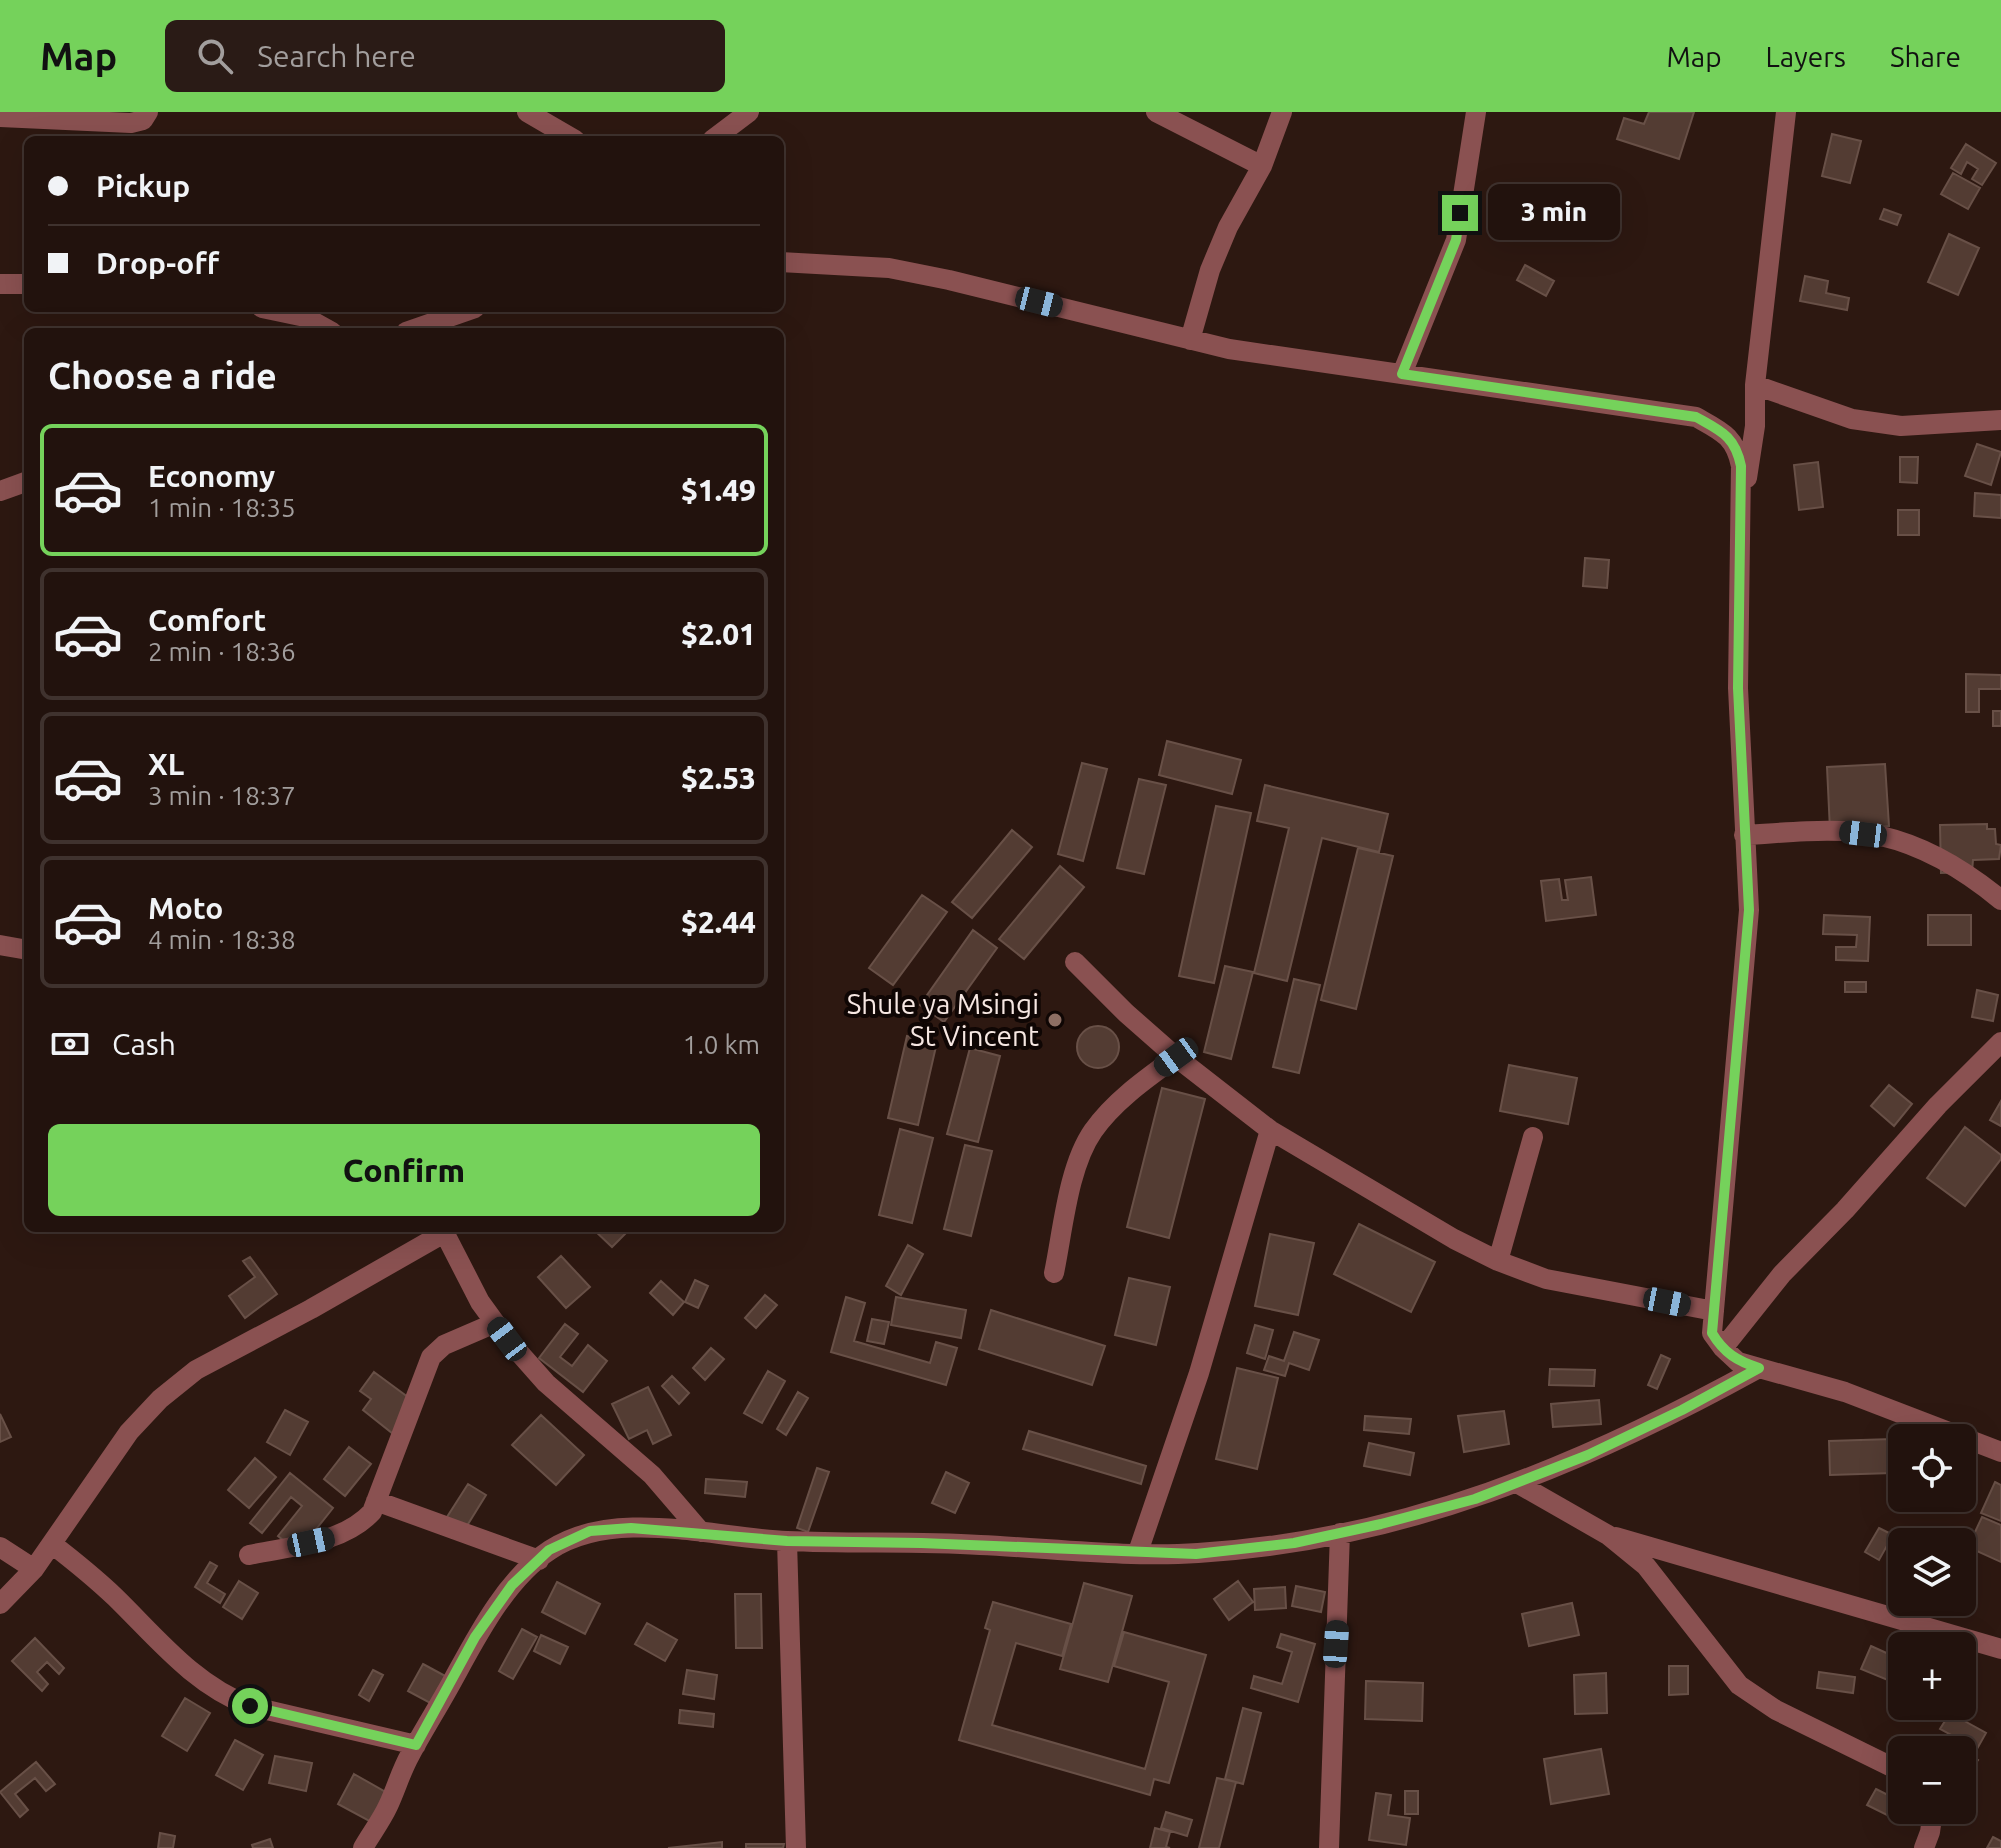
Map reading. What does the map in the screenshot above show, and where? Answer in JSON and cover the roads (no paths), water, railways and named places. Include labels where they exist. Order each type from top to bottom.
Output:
[{"type":"street","points":[[0,117],[25,115],[131,123],[143,120],[148,112]]},
{"type":"street","points":[[527,112],[568,136]]},
{"type":"street","points":[[717,136],[749,112]]},
{"type":"street","points":[[1156,112],[1262,166]]},
{"type":"street","points":[[1190,340],[1210,270],[1228,227],[1262,166],[1282,112]]},
{"type":"street","points":[[1402,374],[1456,240],[1476,112]]},
{"type":"street","points":[[1741,514],[1755,426],[1755,385],[1786,112]]},
{"type":"street","points":[[784,262],[889,268],[1229,349],[1696,417],[1726,434],[1738,451],[1741,466],[1738,688],[1749,910],[1712,1333],[1738,1362],[1845,1392],[2001,1452]]},
{"type":"street","points":[[0,284],[24,284]]},
{"type":"street","points":[[281,312],[305,317],[325,328]]},
{"type":"street","points":[[418,328],[464,312]]},
{"type":"street","points":[[1755,385],[1852,419],[1901,426],[2001,420]]},
{"type":"street","points":[[0,491],[24,482]]},
{"type":"street","points":[[1744,835],[1846,832],[1879,836],[1913,845],[1951,865],[2001,900]]},
{"type":"street","points":[[0,945],[24,949]]},
{"type":"street","points":[[1075,962],[1176,1057],[1270,1130],[1454,1239],[1498,1261],[1546,1279],[1714,1311]]},
{"type":"street","points":[[1723,1348],[1782,1274],[1845,1210],[1938,1105],[2001,1042]]},
{"type":"street","points":[[1054,1273],[1071,1189],[1081,1155],[1093,1131],[1117,1104],[1176,1057]]},
{"type":"street","points":[[1138,1552],[1199,1373],[1270,1130]]},
{"type":"street","points":[[1498,1261],[1533,1137]]},
{"type":"street","points":[[0,1604],[34,1569],[129,1432],[160,1399],[196,1370],[311,1309],[440,1232]]},
{"type":"street","points":[[444,1232],[480,1302],[546,1383],[652,1475],[701,1532]]},
{"type":"street","points":[[249,1555],[343,1535],[361,1524],[372,1512],[431,1357],[444,1345],[495,1323]]},
{"type":"street","points":[[363,1848],[387,1809],[416,1745],[475,1637],[512,1585],[549,1550],[590,1531],[631,1528],[787,1541],[972,1544],[1196,1554],[1294,1543],[1475,1499],[1588,1455],[1682,1410],[1759,1368]]},
{"type":"street","points":[[1517,1483],[1608,1535],[1646,1566],[1739,1685],[1776,1710],[1888,1765]]},
{"type":"street","points":[[376,1501],[539,1560]]},
{"type":"street","points":[[1329,1848],[1340,1533]]},
{"type":"street","points":[[1608,1535],[2001,1649]]},
{"type":"street","points":[[787,1541],[796,1848]]},
{"type":"street","points":[[52,1544],[96,1579],[190,1672],[227,1697],[250,1706],[416,1745]]},
{"type":"street","points":[[0,1547],[34,1569]]},
{"type":"street","points":[[1924,1848],[1931,1824]]},
{"type":"place","name":"Shule ya Msingi St Vincent","points":[[1055,1020]]}]
